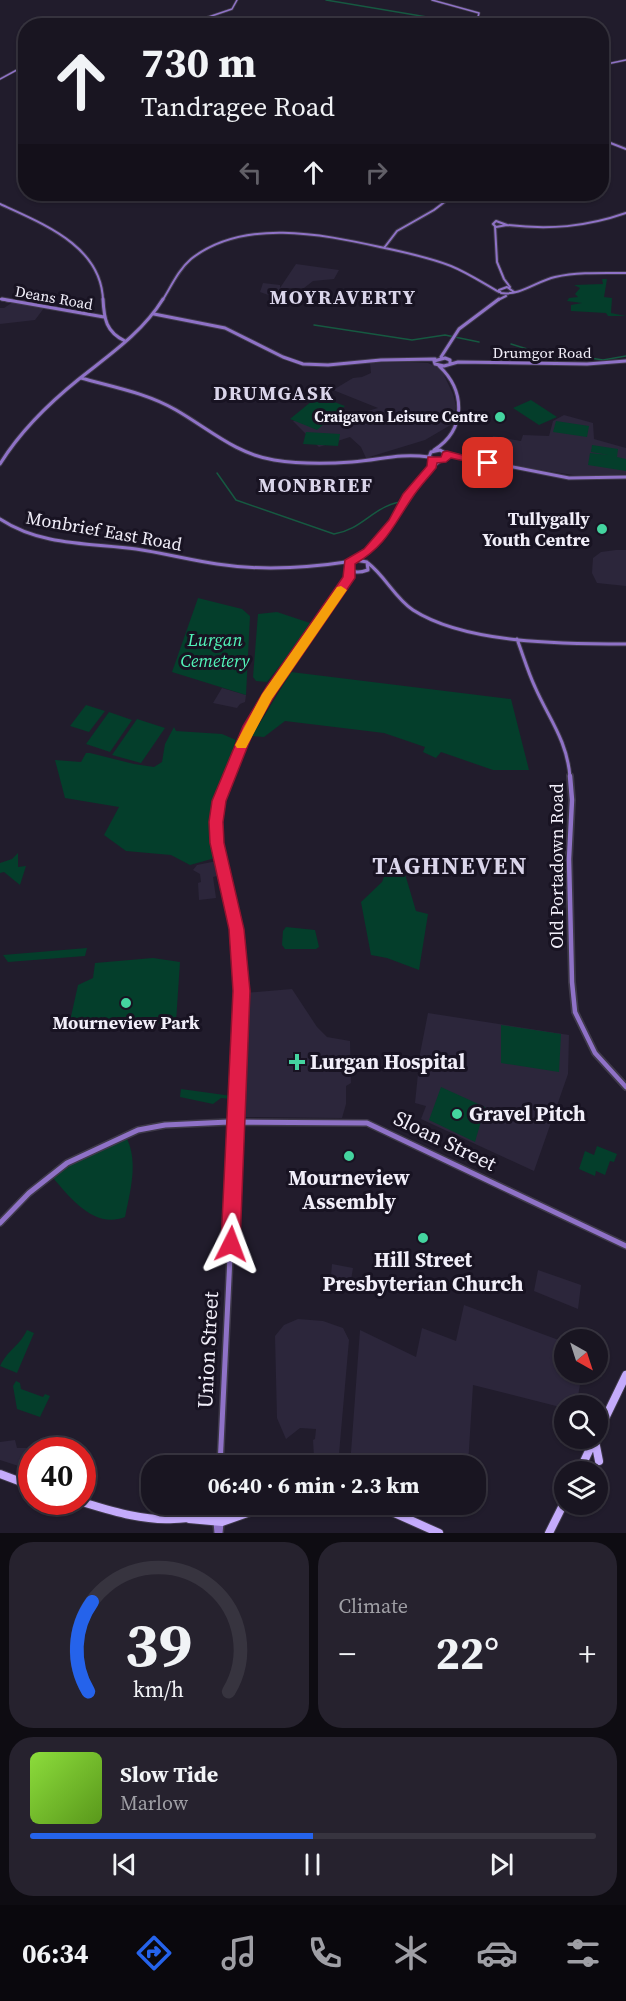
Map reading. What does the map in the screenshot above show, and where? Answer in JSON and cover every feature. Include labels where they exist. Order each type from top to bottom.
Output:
[{"type":"highway","points":[[608,1413],[626,1375]]},
{"type":"highway","points":[[597,1449],[599,1461]]},
{"type":"highway","points":[[0,1474],[18,1481]]},
{"type":"highway","points":[[96,1506],[124,1514],[153,1518],[187,1518],[201,1523],[218,1518]]},
{"type":"highway","points":[[399,1515],[439,1533]]},
{"type":"highway","points":[[549,1531],[558,1515]]},
{"type":"main road","points":[[335,563],[350,570],[358,573],[366,571],[366,562],[354,560],[348,565],[350,570]]},
{"type":"street","points":[[206,18],[232,9],[237,0]]},
{"type":"street","points":[[432,0],[478,12],[478,18]]},
{"type":"street","points":[[609,64],[626,60]]},
{"type":"street","points":[[0,79],[18,69]]},
{"type":"street","points":[[609,142],[626,149]]},
{"type":"street","points":[[384,248],[397,231],[446,201]]},
{"type":"street","points":[[0,204],[62,236],[88,260],[101,280],[104,317],[115,336],[125,342]]},
{"type":"street","points":[[495,226],[541,229],[575,228],[599,223],[626,213]]},
{"type":"street","points":[[505,226],[496,221],[493,224],[498,231],[496,256],[505,283],[512,289]]},
{"type":"street","points":[[498,231],[505,226]]},
{"type":"street","points":[[0,464],[8,449],[30,424],[125,342],[153,314],[181,268],[198,255],[227,242],[271,234],[305,233],[331,236],[444,264],[501,293],[510,294]]},
{"type":"street","points":[[490,286],[523,288],[569,275],[626,273]]},
{"type":"street","points":[[498,300],[505,283]]},
{"type":"street","points":[[153,314],[225,328],[283,357],[301,363],[323,365],[381,360],[435,360],[444,354],[454,336],[476,316],[510,294],[512,289]]},
{"type":"street","name":"Deans Road","points":[[0,299],[104,317]]},
{"type":"street","points":[[444,354],[449,362]]},
{"type":"street","points":[[439,358],[449,362]]},
{"type":"street","points":[[424,360],[446,371],[460,404],[458,421],[446,442],[443,460]]},
{"type":"street","points":[[435,360],[437,365]]},
{"type":"street","name":"Drumgor Road","points":[[449,362],[586,364],[626,361]]},
{"type":"street","points":[[437,365],[449,362]]},
{"type":"street","points":[[446,371],[449,362]]},
{"type":"street","points":[[81,378],[147,396],[176,410],[243,452],[285,462],[339,464],[419,454],[432,451],[446,442]]},
{"type":"street","points":[[432,451],[453,457],[569,478],[591,480],[626,477]]},
{"type":"street","points":[[432,451],[430,458],[432,466]]},
{"type":"street","points":[[419,454],[443,460]]},
{"type":"street","points":[[354,560],[368,552],[393,522],[404,502],[432,466],[453,457]]},
{"type":"street","name":"Monbrief East Road","points":[[0,519],[15,529],[33,535],[136,549],[212,564],[262,567],[354,560]]},
{"type":"street","points":[[368,552],[366,562],[402,601],[435,622],[478,635],[575,643],[626,644]]},
{"type":"street","points":[[349,578],[350,570]]},
{"type":"street","points":[[366,571],[378,574]]},
{"type":"street","points":[[349,578],[358,573]]},
{"type":"street","name":"Union Street","points":[[221,1455],[241,1014],[240,963],[233,912],[217,843],[216,822],[219,801],[248,729],[349,578]]},
{"type":"street","name":"Old Portadown Road","points":[[517,639],[535,688],[561,736],[569,763],[572,800],[569,859],[572,982],[575,1012],[594,1053],[626,1087]]},
{"type":"street","name":"Sloan Street","points":[[0,1223],[49,1176],[67,1163],[121,1136],[155,1126],[237,1122],[372,1124],[626,1246]]},
{"type":"shaded area","points":[[296,264],[339,270],[334,279],[313,281],[304,288],[282,288],[274,297],[260,292],[263,283],[280,285],[280,288]]},
{"type":"shaded area","points":[[13,302],[44,308],[35,320],[0,324],[0,308]]},
{"type":"shaded area","points":[[370,363],[428,363],[441,369],[456,406],[454,423],[425,440],[366,458],[361,447],[350,437],[319,447],[293,421],[325,410],[332,417],[344,418],[378,408],[333,390],[353,378],[371,373]]},
{"type":"shaded area","points":[[564,415],[593,423],[594,439],[626,448],[626,474],[586,477],[485,461],[493,436],[521,441],[523,435],[549,436],[553,421]]},
{"type":"shaded area","points":[[626,550],[626,586],[597,583],[592,573],[593,558],[601,552]]},
{"type":"shaded area","points":[[222,688],[246,695],[245,702],[237,708],[213,703]]},
{"type":"shaded area","points":[[217,861],[221,875],[213,877],[216,898],[199,900],[200,874],[193,870],[197,865]]},
{"type":"shaded area","name":"Lurgan Hospital","points":[[292,989],[317,1027],[327,1037],[350,1041],[351,1083],[346,1086],[346,1104],[342,1118],[245,1117],[241,1114],[245,1022],[248,1017],[245,993]]},
{"type":"shaded area","points":[[428,1013],[569,1035],[568,1074],[534,1171],[421,1119],[426,1106],[415,1103],[420,1054]]},
{"type":"shaded area","points":[[332,1264],[353,1268],[349,1292],[330,1287]]},
{"type":"shaded area","points":[[538,1270],[581,1285],[578,1309],[534,1291]]},
{"type":"shaded area","points":[[464,1305],[554,1338],[554,1383],[580,1383],[578,1395],[554,1395],[554,1405],[473,1385],[469,1455],[351,1455],[360,1330],[416,1357],[422,1328],[456,1341]]},
{"type":"shaded area","points":[[298,1319],[323,1321],[343,1328],[349,1340],[339,1454],[314,1455],[313,1440],[316,1429],[300,1428],[286,1439],[277,1418],[275,1336],[284,1325]]},
{"type":"shaded area","points":[[15,1440],[18,1448],[18,1466],[0,1460],[0,1442]]},
{"type":"green space","points":[[602,279],[607,279],[604,297],[612,298],[611,313],[626,316],[571,311],[571,305],[582,303],[567,301],[569,298],[578,297],[575,294],[580,288],[574,285],[603,284]]},
{"type":"green space","points":[[318,396],[345,406],[317,430],[290,419]]},
{"type":"green space","points":[[531,400],[557,417],[539,425],[513,408]]},
{"type":"green space","points":[[556,421],[589,426],[587,437],[553,432]]},
{"type":"green space","points":[[306,432],[340,434],[338,446],[303,444]]},
{"type":"green space","points":[[592,445],[618,449],[617,457],[626,459],[626,471],[588,465],[590,453],[609,455],[591,452]]},
{"type":"green space","name":"Lurgan Cemetery","points":[[198,598],[242,609],[250,616],[246,695],[172,672]]},
{"type":"green space","points":[[277,612],[313,624],[267,682],[256,681],[253,677],[258,614]]},
{"type":"green space","points":[[291,672],[511,699],[529,770],[493,770],[441,752],[436,758],[423,752],[425,747],[384,733],[285,721],[264,737],[252,736]]},
{"type":"green space","points":[[86,705],[105,711],[89,732],[70,726]]},
{"type":"green space","points":[[109,712],[132,720],[110,752],[86,744]]},
{"type":"green space","points":[[137,719],[165,728],[141,763],[112,755]]},
{"type":"green space","points":[[174,727],[176,731],[222,734],[236,740],[213,809],[211,845],[215,858],[190,865],[171,855],[126,851],[104,835],[119,807],[65,798],[55,760],[81,762],[86,753],[90,753],[154,767],[162,762],[165,744]]},
{"type":"green space","points":[[18,853],[18,867],[26,866],[20,885],[4,872],[0,873],[0,863],[12,859]]},
{"type":"green space","points":[[405,874],[416,911],[428,914],[419,970],[387,958],[371,955],[361,902],[382,882],[384,877]]},
{"type":"green space","points":[[286,927],[315,930],[319,947],[316,949],[285,949],[282,945],[283,931]]},
{"type":"green space","points":[[87,948],[85,956],[8,962],[3,955]]},
{"type":"green space","name":"Mourneview Park","points":[[153,958],[180,962],[176,1022],[68,1030],[78,985],[93,978],[95,963]]},
{"type":"green space","points":[[501,1025],[561,1034],[559,1072],[501,1063]]},
{"type":"green space","name":"Gravel Pitch","points":[[441,1087],[485,1107],[475,1142],[429,1120]]},
{"type":"green space","points":[[181,1089],[232,1096],[232,1099],[221,1098],[213,1104],[180,1097]]},
{"type":"green space","points":[[126,1137],[133,1166],[125,1217],[114,1220],[94,1216],[68,1195],[54,1179],[54,1175],[73,1162]]},
{"type":"green space","points":[[597,1146],[617,1154],[614,1162],[610,1161],[605,1175],[596,1171],[595,1176],[579,1169],[585,1151],[594,1155]]},
{"type":"green space","points":[[27,1330],[34,1333],[17,1373],[0,1366],[20,1341]]},
{"type":"green space","points":[[16,1381],[20,1383],[21,1389],[43,1397],[45,1394],[50,1396],[40,1417],[17,1409],[13,1386]]},
{"type":"waterway","points":[[326,0],[433,18]]},
{"type":"waterway","points":[[314,325],[412,340],[445,335],[479,342]]},
{"type":"waterway","points":[[511,344],[556,358],[584,357],[603,360],[626,356]]},
{"type":"waterway","points":[[217,473],[236,500],[334,534],[354,527],[386,506],[408,501]]},
{"type":"slow traffic","points":[[242,745],[248,729],[267,697],[341,590]]},
{"type":"place","name":"Craigavon Leisure Centre","points":[[500,417]]},
{"type":"place","name":"Tullygally Youth Centre","points":[[602,529]]},
{"type":"place","name":"Mourneview Park","points":[[126,1003]]},
{"type":"place","name":"Lurgan Hospital","points":[[297,1062]]},
{"type":"place","name":"Gravel Pitch","points":[[457,1114]]},
{"type":"place","name":"Mourneview Assembly","points":[[349,1156]]},
{"type":"place","name":"Hill Street Presbyterian Church","points":[[423,1238]]},
{"type":"district","name":"MOYRAVERTY","points":[[343,297]]},
{"type":"district","name":"DRUMGASK","points":[[274,393]]},
{"type":"district","name":"MONBRIEF","points":[[316,485]]},
{"type":"district","name":"TAGHNEVEN","points":[[450,866]]},
{"type":"route","points":[[231,1244],[242,991],[237,929],[217,843],[216,822],[219,801],[248,729],[349,578],[351,573],[349,563],[368,552],[393,522],[407,496],[432,466],[432,459],[442,460],[447,457],[447,454],[488,463]]}]
